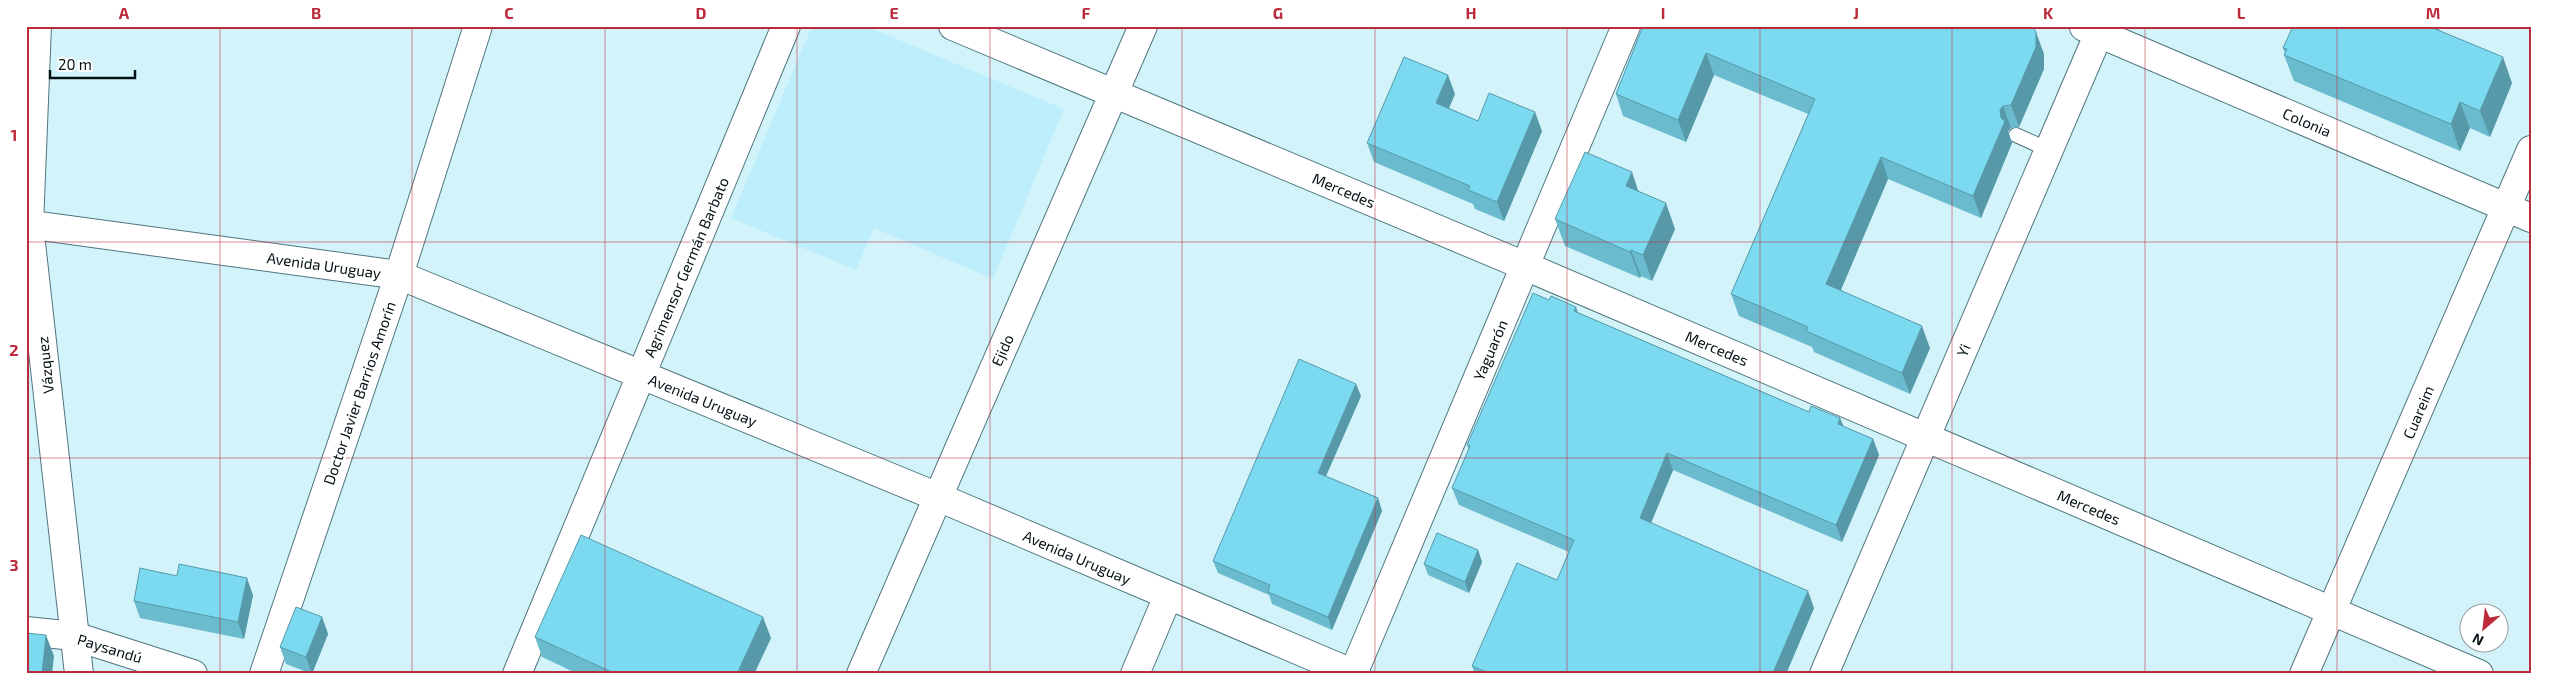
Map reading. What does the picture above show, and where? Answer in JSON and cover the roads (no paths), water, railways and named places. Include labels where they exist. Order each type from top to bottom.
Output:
[{"type":"street","name":"Vázquez","points":[[37,26],[28,224],[79,674]]},
{"type":"street","name":"Doctor Javier Barrios Amorín","points":[[264,674],[399,275],[478,26]]},
{"type":"street","name":"Agrimensor Germán Barbato","points":[[517,674],[786,26]]},
{"type":"street","name":"Mercedes","points":[[953,26],[1926,436],[2331,612],[2479,674]]},
{"type":"street","name":"Ejido","points":[[862,674],[1143,26]]},
{"type":"street","name":"Yaguarón","points":[[1353,674],[1626,26]]},
{"type":"street","name":"Yi","points":[[1824,674],[2050,150],[2095,29]]},
{"type":"street","name":"Colonia","points":[[2095,29],[2519,213]]},
{"type":"street","name":"Cuareim","points":[[2304,674],[2331,612],[2519,213],[2531,150]]},
{"type":"street","name":"Avenida Uruguay","points":[[28,224],[399,275],[938,497],[1353,674]]},
{"type":"street","points":[[1135,674],[1168,596]]},
{"type":"street","name":"Paysandú","points":[[26,631],[74,636],[193,674]]},
{"type":"lane","points":[[2016,135],[2050,150]]}]
